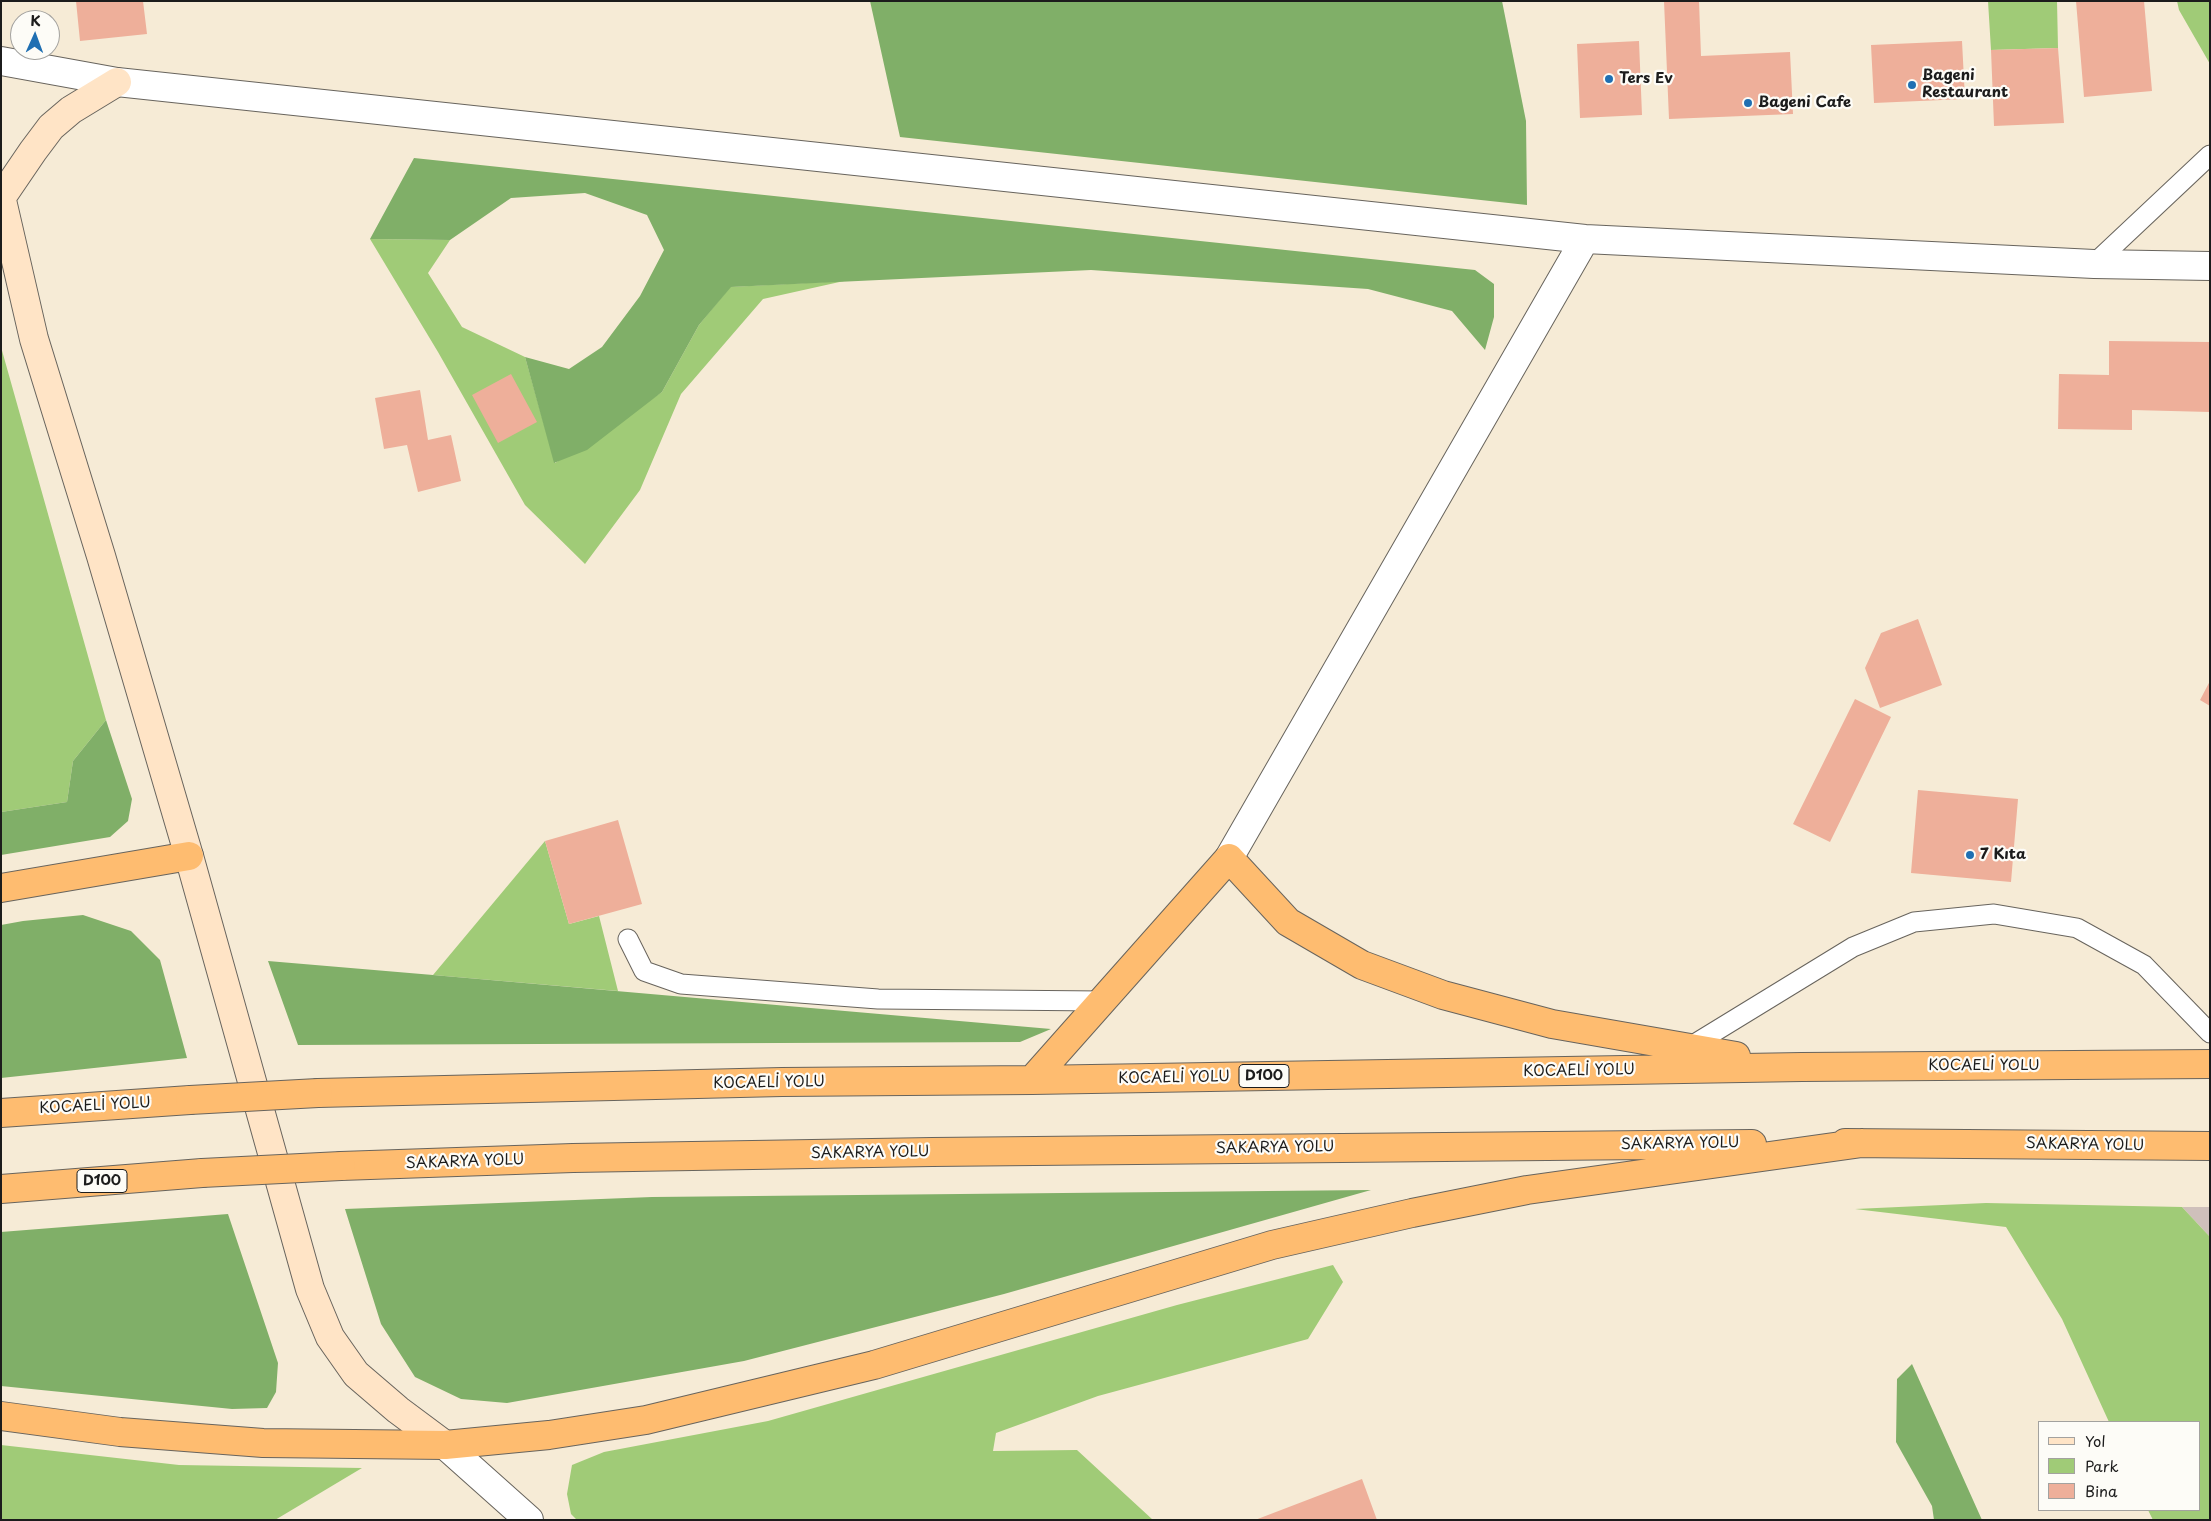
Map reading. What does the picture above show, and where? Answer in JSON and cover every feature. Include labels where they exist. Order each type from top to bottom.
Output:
[{"type":"highway","points":[[1,888],[189,856]]},
{"type":"highway","points":[[1032,1080],[1229,858],[1288,922],[1362,965],[1443,995],[1552,1024],[1802,1067]]},
{"type":"highway","name":"KOCAELİ YOLU","points":[[1,1113],[318,1093],[782,1082],[1032,1080],[1802,1067],[2210,1064]]},
{"type":"highway","points":[[1,1416],[120,1432],[263,1444],[445,1445],[549,1435],[656,1418],[874,1365],[1272,1245],[1412,1213],[1527,1190],[1862,1143]]},
{"type":"highway","name":"SAKARYA YOLU","points":[[1,1189],[202,1173],[341,1166],[583,1158],[932,1152],[1862,1143],[2210,1146]]},
{"type":"street","points":[[1,61],[117,82],[1585,239],[2094,264],[2210,266]]},
{"type":"street","points":[[117,82],[70,110],[51,127],[1,197],[34,339],[101,556],[189,856],[310,1288],[330,1337],[356,1374],[398,1410],[445,1445],[529,1520]]},
{"type":"street","points":[[1229,858],[1585,239]]},
{"type":"lane","points":[[2094,264],[2210,155]]},
{"type":"lane","points":[[1688,1048],[1853,947],[1914,922],[1994,914],[2077,928],[2144,965],[2210,1034]]},
{"type":"lane","points":[[628,938],[644,971],[681,984],[878,999],[1102,1001]]},
{"type":"shaded area","points":[[2182,1207],[2210,1207],[2210,1237]]},
{"type":"green space","points":[[870,1],[1502,1],[1526,121],[1527,205],[900,137]]},
{"type":"green space","points":[[1988,1],[2057,1],[2058,48],[1991,50]]},
{"type":"green space","points":[[2177,1],[2210,1],[2210,64],[2179,10]]},
{"type":"green space","points":[[414,158],[1475,270],[1494,284],[1494,317],[1485,350],[1452,311],[1368,289],[1091,270],[731,287],[699,325],[662,392],[587,450],[554,463],[525,357],[569,369],[602,347],[640,296],[664,250],[647,215],[585,193],[511,198],[450,240],[370,239]]},
{"type":"green space","points":[[370,239],[450,240],[428,273],[462,327],[525,357],[555,463],[662,392],[699,325],[730,287],[844,281],[763,299],[681,394],[640,490],[585,564],[525,505],[438,352]]},
{"type":"green space","points":[[1,347],[106,720],[73,761],[67,802],[1,812]]},
{"type":"green space","points":[[106,720],[132,799],[128,821],[110,837],[1,855],[1,812],[67,802],[73,761]]},
{"type":"green space","points":[[545,841],[569,924],[599,916],[618,991],[433,975]]},
{"type":"green space","points":[[83,915],[131,931],[160,960],[187,1058],[1,1078],[1,925]]},
{"type":"green space","points":[[268,961],[1051,1029],[1020,1042],[298,1045]]},
{"type":"green space","points":[[1371,1190],[1004,1294],[744,1361],[507,1403],[461,1399],[415,1377],[381,1324],[345,1209],[652,1197]]},
{"type":"green space","points":[[1986,1203],[2182,1207],[2210,1237],[2210,1520],[2153,1520],[2148,1511],[2201,1511],[2201,1421],[2109,1421],[2062,1319],[2006,1227],[1855,1209]]},
{"type":"green space","points":[[228,1214],[278,1363],[276,1392],[267,1408],[232,1409],[1,1386],[1,1232]]},
{"type":"green space","points":[[1333,1265],[1343,1282],[1308,1339],[1098,1396],[996,1433],[993,1451],[1077,1450],[1153,1520],[577,1520],[571,1514],[567,1494],[572,1465],[604,1452],[768,1421],[1177,1305]]},
{"type":"green space","points":[[1912,1364],[1982,1520],[1934,1520],[1932,1506],[1896,1442],[1897,1379]]},
{"type":"green space","points":[[1,1445],[179,1465],[362,1468],[275,1520],[1,1520]]},
{"type":"building","points":[[76,1],[143,1],[147,34],[80,41]]},
{"type":"building","points":[[1664,1],[1699,1],[1701,56],[1790,52],[1793,114],[1669,119]]},
{"type":"building","points":[[2076,1],[2144,1],[2152,91],[2084,97]]},
{"type":"building","name":"Ters Ev","points":[[1639,41],[1642,115],[1580,118],[1577,44]]},
{"type":"building","points":[[1962,41],[1965,99],[1874,103],[1871,45]]},
{"type":"building","points":[[2058,48],[2064,123],[1994,126],[1991,50]]},
{"type":"building","points":[[2109,341],[2210,342],[2210,412],[2132,410],[2132,430],[2058,429],[2059,374],[2109,375]]},
{"type":"building","points":[[511,374],[537,422],[498,443],[472,395]]},
{"type":"building","points":[[420,390],[428,440],[451,435],[461,481],[418,492],[407,445],[384,449],[375,398]]},
{"type":"building","points":[[1918,619],[1942,685],[1880,708],[1865,668],[1881,633]]},
{"type":"building","points":[[2210,681],[2210,706],[2200,700]]},
{"type":"building","points":[[1855,699],[1891,717],[1830,842],[1793,824]]},
{"type":"building","points":[[1918,790],[2018,799],[2011,882],[1911,873]]},
{"type":"building","points":[[618,820],[642,904],[569,924],[545,841]]},
{"type":"building","points":[[1362,1479],[1377,1520],[1255,1520]]},
{"type":"place","name":"Ters Ev","points":[[1609,79]]},
{"type":"place","name":"Bageni Restaurant","points":[[1912,85]]},
{"type":"place","name":"Bageni Cafe","points":[[1748,103]]},
{"type":"place","name":"7 Kıta","points":[[1970,855]]}]
